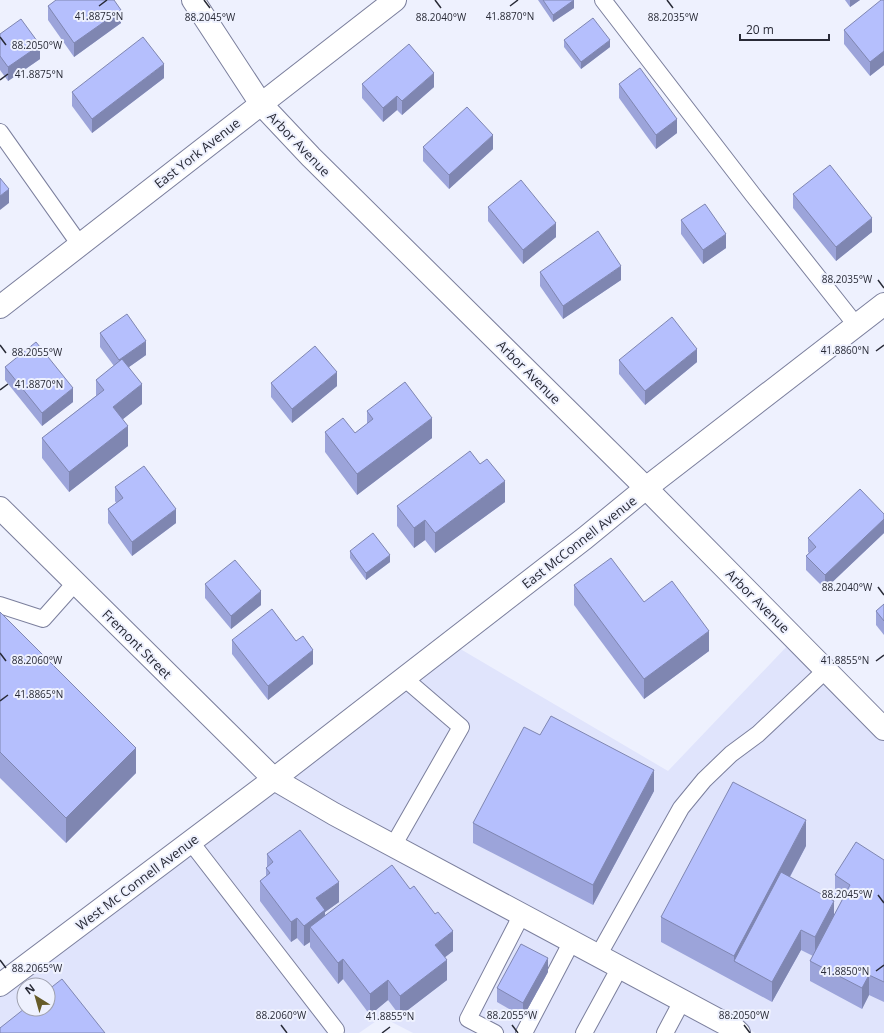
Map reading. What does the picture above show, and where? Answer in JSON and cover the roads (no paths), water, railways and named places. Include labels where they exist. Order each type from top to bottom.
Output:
[{"type":"street","name":"Arbor Avenue","points":[[193,0],[261,104],[316,162],[646,488],[884,729]]},
{"type":"street","name":"East York Avenue","points":[[0,307],[395,0]]},
{"type":"street","name":"East McConnell Avenue","points":[[274,779],[884,304]]},
{"type":"street","name":"Fremont Street","points":[[0,508],[274,779],[334,814],[739,1033]]},
{"type":"street","name":"West Mc Connell Avenue","points":[[0,985],[274,779]]},
{"type":"lane","points":[[603,0],[753,195],[856,325]]},
{"type":"lane","points":[[0,132],[80,245]]},
{"type":"lane","points":[[0,605],[43,619],[75,583]]},
{"type":"lane","points":[[598,956],[681,808],[704,780],[731,754],[758,734],[826,670]]},
{"type":"lane","points":[[393,846],[461,727],[404,678]]},
{"type":"lane","points":[[190,841],[336,1030]]},
{"type":"lane","points":[[495,1033],[468,1019],[521,916]]},
{"type":"lane","points":[[524,1033],[571,943]]},
{"type":"lane","points":[[584,1033],[620,968]]},
{"type":"lane","points":[[665,1033],[682,1001]]}]
